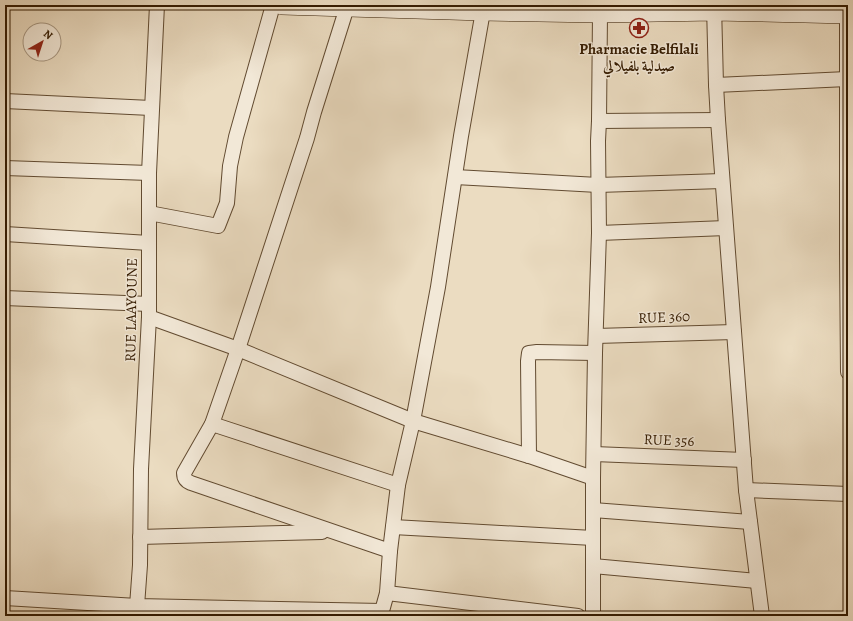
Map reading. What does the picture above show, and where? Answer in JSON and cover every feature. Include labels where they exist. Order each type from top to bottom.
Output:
[{"type":"main road","points":[[282,5],[483,12],[600,13],[714,8],[848,14]]},
{"type":"street","name":"RUE LAAYOUNE","points":[[136,611],[140,565],[141,469],[149,311],[149,173],[157,5]]},
{"type":"street","points":[[149,213],[218,226],[227,203],[230,166],[236,137],[274,5]]},
{"type":"street","points":[[347,7],[316,104],[307,138],[238,350],[212,424],[184,473],[184,478],[186,481],[390,551]]},
{"type":"street","points":[[714,8],[716,85],[722,181],[746,490],[762,616]]},
{"type":"street","points":[[5,598],[136,611],[382,613],[387,594],[390,551],[398,485],[413,420],[438,287],[461,136],[483,12]]},
{"type":"street","points":[[593,616],[593,478],[599,233],[598,141],[600,13]]},
{"type":"street","points":[[848,14],[848,372]]},
{"type":"street","points":[[716,85],[848,73]]},
{"type":"street","points":[[5,101],[151,108]]},
{"type":"street","points":[[599,121],[718,120]]},
{"type":"street","points":[[5,168],[149,173]]},
{"type":"street","points":[[455,177],[598,185],[722,181]]},
{"type":"street","points":[[599,233],[726,228]]},
{"type":"street","points":[[5,234],[149,243]]},
{"type":"street","points":[[5,298],[149,311],[238,350],[413,420],[529,456],[593,478]]},
{"type":"street","name":"RUE 360","points":[[596,336],[734,332]]},
{"type":"street","points":[[529,456],[529,353],[595,353]]},
{"type":"street","points":[[212,424],[398,485]]},
{"type":"street","name":"RUE 356","points":[[594,454],[744,460]]},
{"type":"street","points":[[746,490],[848,494]]},
{"type":"street","points":[[593,510],[750,522]]},
{"type":"street","points":[[393,527],[593,538]]},
{"type":"street","points":[[140,537],[332,531]]},
{"type":"street","points":[[593,566],[757,581]]},
{"type":"street","points":[[387,594],[578,616]]},
{"type":"place","name":"Pharmacie Belfilali صيدلية بلفيلالي","points":[[639,28]]}]
